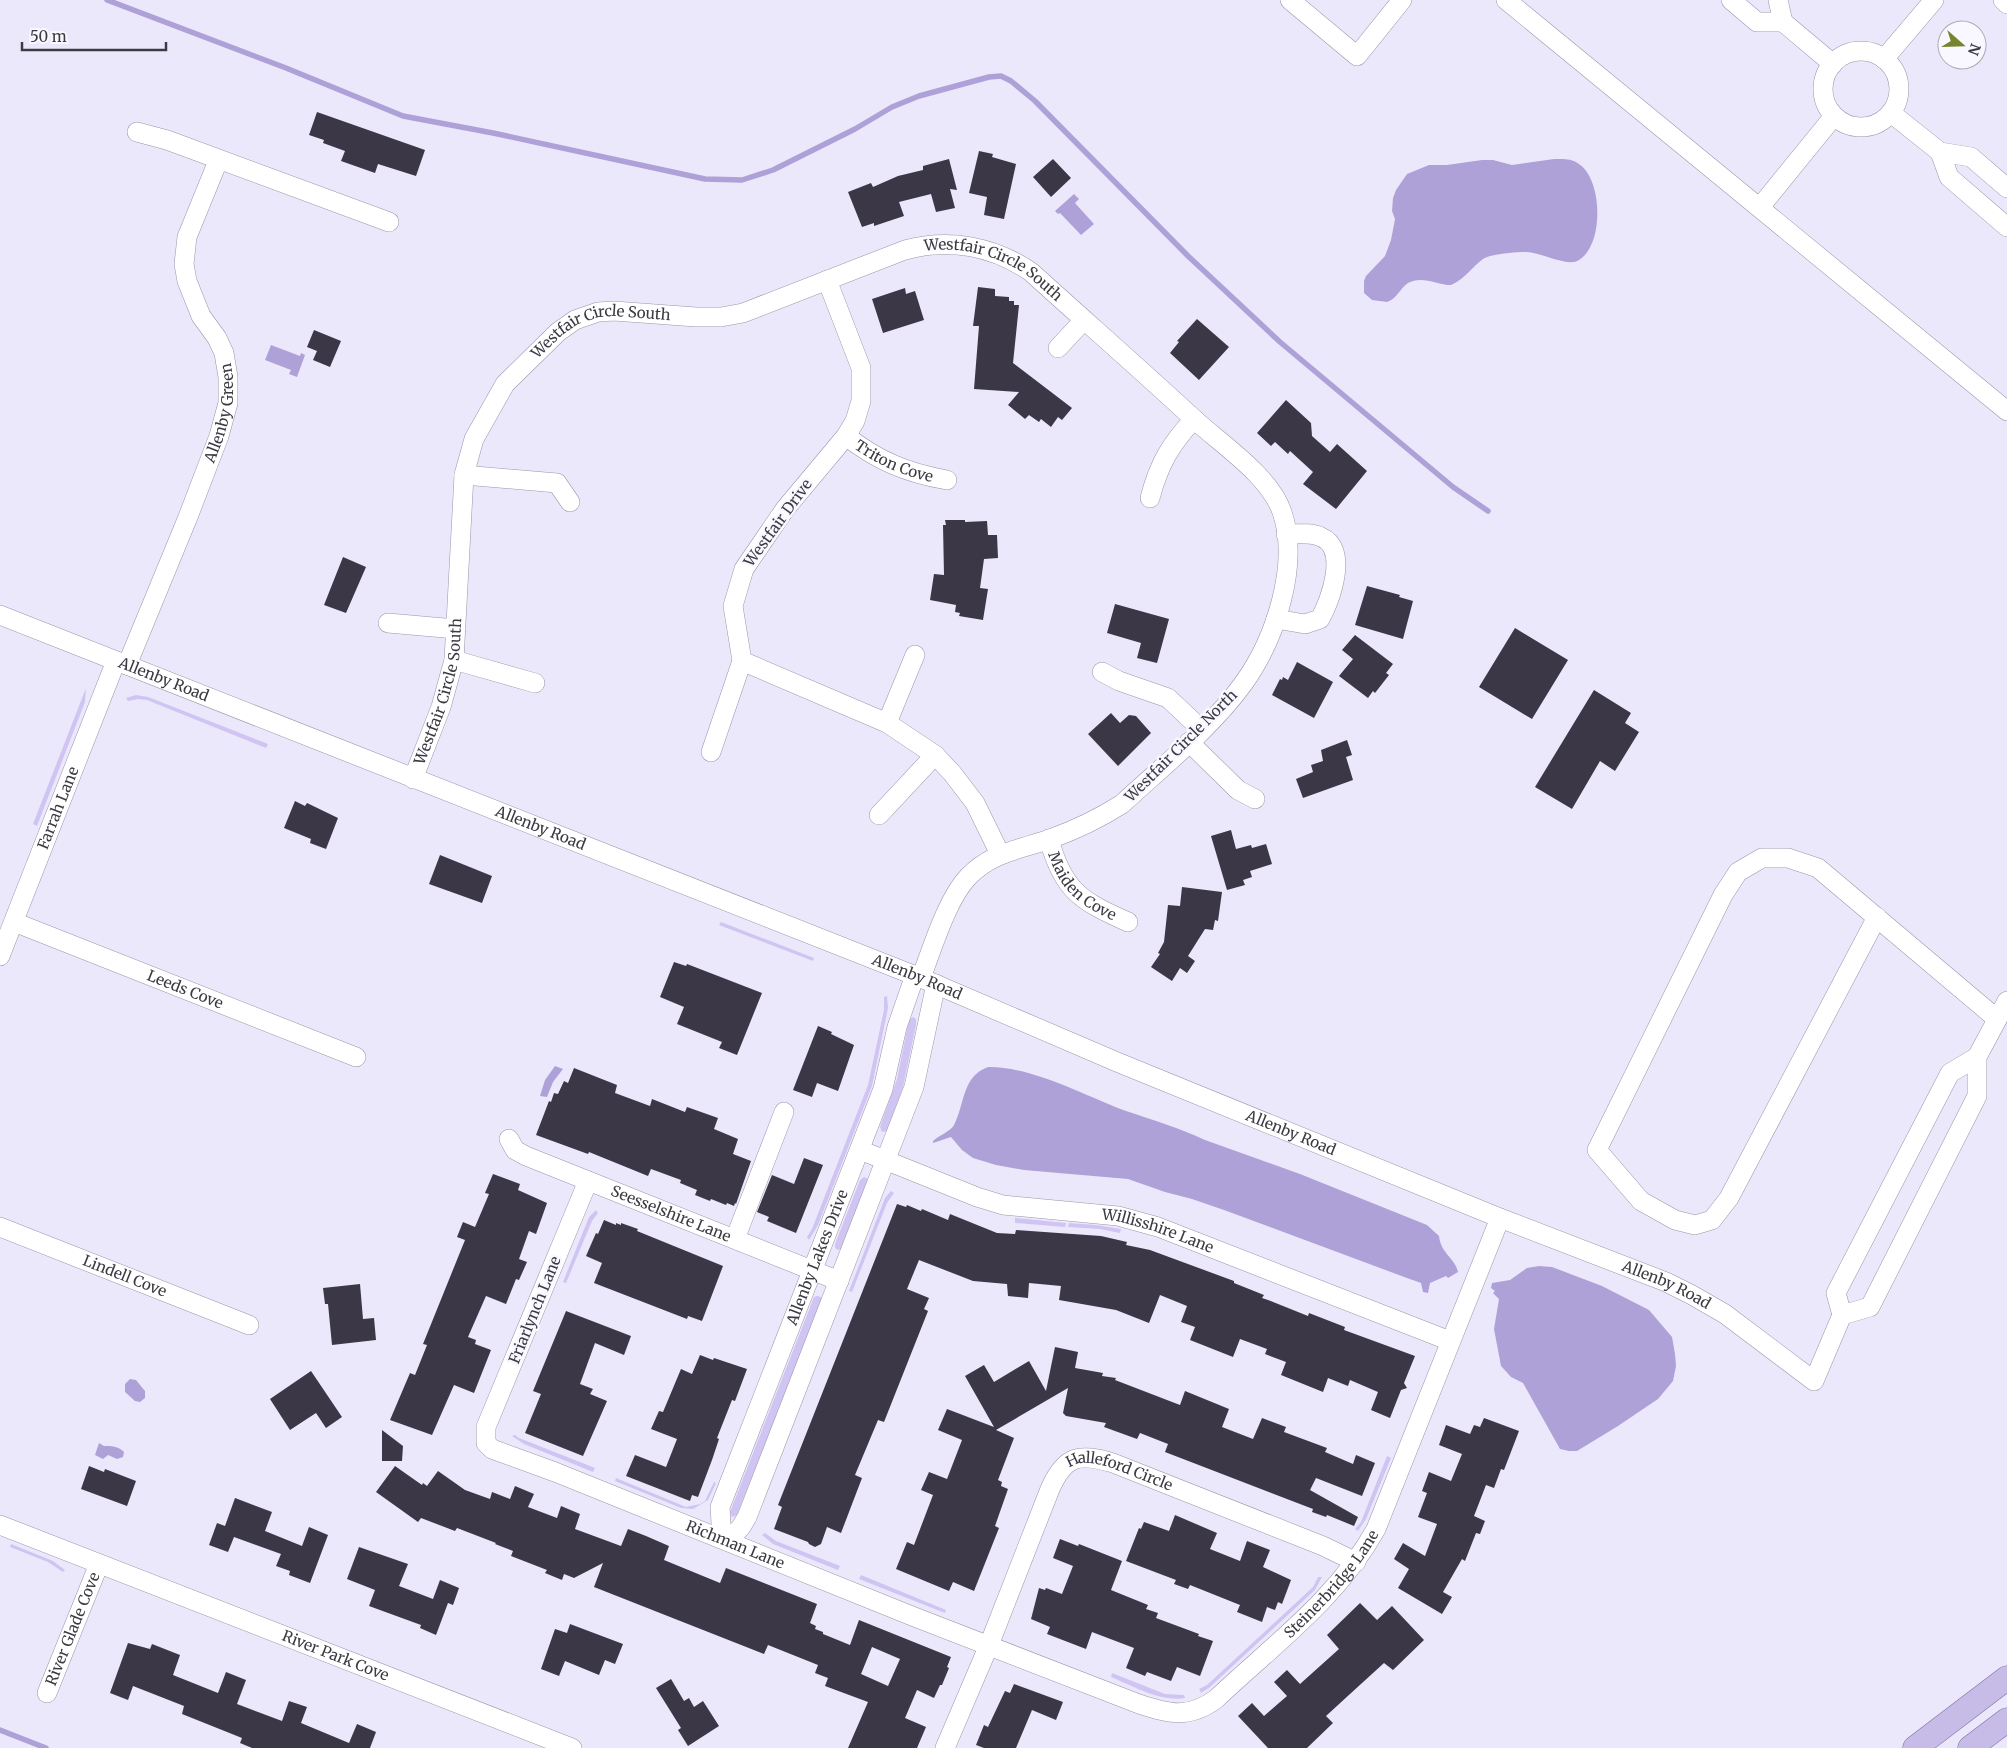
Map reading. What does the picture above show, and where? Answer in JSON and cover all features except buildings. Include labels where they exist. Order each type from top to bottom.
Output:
[{"type":"main road","points":[[1915,1748],[2007,1678]]},
{"type":"main road","points":[[1970,1748],[2007,1720]]},
{"type":"street","points":[[1290,0],[1356,56],[1402,0]]},
{"type":"street","points":[[1506,0],[2007,411]]},
{"type":"street","points":[[1731,0],[1757,22],[1783,22]]},
{"type":"street","points":[[1778,0],[1783,22],[1833,64]]},
{"type":"street","points":[[1884,59],[1934,0]]},
{"type":"street","points":[[2002,0],[2007,4]]},
{"type":"street","points":[[1859,51],[1871,52],[1884,59],[1897,76],[1899,89],[1897,102],[1891,113],[1881,122],[1869,127],[1856,128],[1844,124],[1826,106],[1823,93],[1824,81],[1828,70],[1847,54],[1859,51]]},
{"type":"street","points":[[1891,113],[1940,152],[1970,157],[2007,188]]},
{"type":"street","points":[[1760,207],[1834,116]]},
{"type":"street","points":[[137,132],[167,140],[218,161],[389,222]]},
{"type":"street","points":[[1940,152],[1949,177],[2007,227]]},
{"type":"street","name":"Allenby Green","points":[[121,663],[188,517],[219,436],[228,403],[228,377],[224,353],[217,338],[201,316],[187,281],[184,264],[187,237],[218,161]]},
{"type":"street","name":"Westfair Circle South","points":[[413,779],[441,707],[454,660],[464,475],[474,438],[505,384],[558,332],[575,320],[598,312],[614,311],[721,317],[742,313],[917,247],[948,243],[963,244],[986,250],[1018,262],[1084,320]]},
{"type":"street","name":"Westfair Drive","points":[[742,661],[733,606],[744,569],[785,509],[846,436],[855,421],[861,401],[861,368],[826,280]]},
{"type":"street","points":[[1058,348],[1084,320]]},
{"type":"street","name":"Westfair Circle North","points":[[924,979],[956,893],[967,878],[1000,854],[1049,839],[1106,814],[1122,804],[1226,706],[1261,656],[1276,619],[1286,568],[1286,534],[1282,512],[1268,487],[1170,395],[1084,320]]},
{"type":"street","points":[[1150,498],[1165,455],[1194,419]]},
{"type":"street","name":"Triton Cove","points":[[846,436],[860,447],[895,466],[920,475],[947,480]]},
{"type":"street","points":[[464,475],[556,482],[570,502]]},
{"type":"street","points":[[1276,619],[1305,624],[1320,618],[1330,596],[1336,567],[1336,554],[1332,544],[1323,537],[1310,534],[1286,534]]},
{"type":"street","name":"Allenby Road","points":[[0,616],[924,979],[1117,1062],[1692,1295],[1725,1314],[1814,1381],[1842,1315]]},
{"type":"street","points":[[388,623],[456,629]]},
{"type":"street","points":[[886,723],[915,655]]},
{"type":"street","points":[[454,660],[535,684]]},
{"type":"street","points":[[711,752],[742,661],[886,723],[935,755],[952,773],[975,803],[1000,854]]},
{"type":"street","name":"Farrah Lane","points":[[0,956],[121,663]]},
{"type":"street","points":[[1102,672],[1119,681],[1168,698],[1195,736],[1238,790],[1255,799]]},
{"type":"street","points":[[879,815],[935,755]]},
{"type":"street","name":"Maiden Cove","points":[[1049,839],[1060,871],[1077,894],[1099,909],[1128,922]]},
{"type":"street","points":[[1876,917],[1729,1198],[1712,1220],[1695,1225],[1675,1220],[1641,1201],[1597,1150],[1723,895],[1738,872],[1762,858],[1788,858],[1818,868],[1998,1019]]},
{"type":"street","name":"Leeds Cove","points":[[14,922],[356,1057]]},
{"type":"street","name":"Allenby Lakes Drive","points":[[725,1540],[720,1507],[883,1089],[897,1027],[924,979]]},
{"type":"street","name":"Allenby Lakes Drive","points":[[725,1540],[741,1527],[746,1517],[914,1087],[924,979]]},
{"type":"street","points":[[1977,1058],[1950,1073],[1836,1293],[1842,1315],[1870,1307],[1977,1096],[1977,1058],[2007,1001]]},
{"type":"street","points":[[735,1239],[784,1112]]},
{"type":"street","name":"Seesselshire Lane","points":[[509,1139],[515,1150],[526,1156],[839,1281]]},
{"type":"street","name":"Willisshire Lane","points":[[860,1150],[1004,1205],[1118,1216],[1158,1227],[1450,1342]]},
{"type":"street","name":"Friarlynch Lane","points":[[485,1440],[486,1427],[588,1181]]},
{"type":"street","name":"Steinerbridge Lane","points":[[988,1645],[1158,1710],[1178,1713],[1193,1711],[1207,1706],[1216,1699],[1324,1600],[1356,1562],[1376,1529],[1500,1218]]},
{"type":"street","name":"Lindell Cove","points":[[0,1227],[249,1325]]},
{"type":"street","name":"Richman Lane","points":[[485,1440],[492,1449],[555,1472],[988,1645]]},
{"type":"street","name":"Halleford Circle","points":[[945,1748],[1057,1474],[1067,1463],[1079,1457],[1093,1457],[1155,1479],[1315,1543],[1356,1562]]},
{"type":"street","name":"River Park Cove","points":[[0,1525],[572,1748]]},
{"type":"street","name":"River Glade Cove","points":[[47,1693],[99,1564]]},
{"type":"shaded area","points":[[1554,159],[1576,162],[1587,172],[1593,184],[1596,197],[1596,227],[1593,241],[1587,252],[1579,260],[1574,262],[1561,261],[1530,252],[1503,254],[1483,259],[1460,280],[1451,285],[1424,280],[1413,281],[1405,285],[1387,302],[1372,300],[1364,293],[1366,276],[1385,256],[1391,240],[1395,219],[1392,211],[1393,198],[1407,174],[1429,165],[1493,160],[1512,165]]},
{"type":"shaded area","points":[[1074,194],[1079,199],[1075,203],[1094,224],[1081,235],[1060,213],[1058,214],[1055,211]]},
{"type":"shaded area","points":[[271,345],[300,356],[301,353],[305,355],[297,377],[289,374],[291,370],[265,360]]},
{"type":"shaded area","points":[[86,688],[85,702],[37,826],[33,824]]},
{"type":"shaded area","points":[[136,695],[148,697],[268,744],[266,748],[147,700],[128,701],[126,698]]},
{"type":"shaded area","points":[[721,922],[814,958],[813,961],[719,925]]},
{"type":"shaded area","points":[[887,996],[888,1008],[872,1086],[818,1225],[809,1240],[807,1237],[812,1229],[868,1085],[884,1010],[884,997]]},
{"type":"shaded area","points":[[913,1017],[916,1019],[916,1025],[903,1087],[887,1131],[882,1132],[880,1127],[897,1079],[909,1020]]},
{"type":"shaded area","points":[[555,1066],[563,1069],[553,1082],[547,1097],[540,1096],[545,1080]]},
{"type":"shaded area","points":[[988,1067],[1022,1071],[1058,1083],[1126,1111],[1300,1174],[1427,1225],[1439,1236],[1442,1247],[1458,1272],[1448,1278],[1446,1276],[1430,1283],[1428,1293],[1423,1292],[1421,1283],[1224,1210],[1128,1179],[1024,1170],[996,1165],[973,1158],[962,1150],[951,1137],[933,1143],[935,1139],[950,1130],[954,1125],[965,1092],[973,1077]]},
{"type":"shaded area","points":[[864,1177],[868,1179],[842,1249],[838,1250],[835,1248],[835,1244],[860,1180]]},
{"type":"shaded area","points":[[891,1191],[894,1193],[887,1203],[852,1292],[849,1291],[885,1198]]},
{"type":"shaded area","points":[[596,1210],[598,1213],[592,1221],[566,1283],[563,1282],[589,1217]]},
{"type":"shaded area","points":[[1015,1218],[1066,1223],[1065,1227],[1015,1223]]},
{"type":"shaded area","points":[[1069,1223],[1121,1229],[1120,1233],[1100,1229],[1068,1227]]},
{"type":"shaded area","points":[[1539,1266],[1552,1267],[1602,1286],[1649,1310],[1672,1337],[1676,1366],[1673,1381],[1658,1399],[1577,1451],[1560,1449],[1523,1383],[1511,1377],[1501,1366],[1494,1329],[1499,1299],[1493,1293],[1495,1291],[1491,1288],[1492,1283],[1510,1280],[1527,1268]]},
{"type":"shaded area","points":[[814,1297],[821,1297],[821,1301],[737,1515],[732,1517],[730,1512]]},
{"type":"shaded area","points":[[130,1379],[136,1380],[145,1391],[145,1398],[140,1402],[135,1401],[125,1392],[125,1384]]},
{"type":"shaded area","points":[[515,1435],[595,1468],[593,1472],[524,1444],[512,1436]]},
{"type":"shaded area","points":[[99,1443],[119,1449],[124,1452],[123,1457],[117,1459],[108,1455],[103,1459],[95,1455]]},
{"type":"shaded area","points":[[1387,1456],[1391,1458],[1366,1519],[1358,1531],[1355,1529],[1361,1522]]},
{"type":"shaded area","points":[[616,1478],[686,1507],[705,1501],[714,1482],[716,1483],[708,1500],[693,1509],[681,1508],[615,1481]]},
{"type":"shaded area","points":[[765,1533],[776,1541],[840,1566],[838,1570],[773,1544],[762,1535]]},
{"type":"shaded area","points":[[11,1544],[53,1561],[65,1570],[63,1572],[48,1562],[10,1547]]},
{"type":"shaded area","points":[[861,1575],[946,1610],[945,1613],[859,1579]]},
{"type":"shaded area","points":[[1318,1577],[1322,1577],[1315,1590],[1210,1687],[1201,1693],[1199,1689],[1207,1685],[1313,1587]]},
{"type":"shaded area","points":[[1112,1673],[1165,1694],[1184,1695],[1185,1698],[1166,1698],[1147,1692],[1111,1677]]},
{"type":"waterway","points":[[107,0],[286,68],[403,116],[493,133],[705,179],[742,180],[773,170],[855,129],[892,107],[919,96],[989,77],[1001,76],[1011,81],[1035,101],[1188,256],[1280,342],[1453,487],[1488,511]]},
{"type":"waterway","points":[[0,1730],[46,1748]]}]
